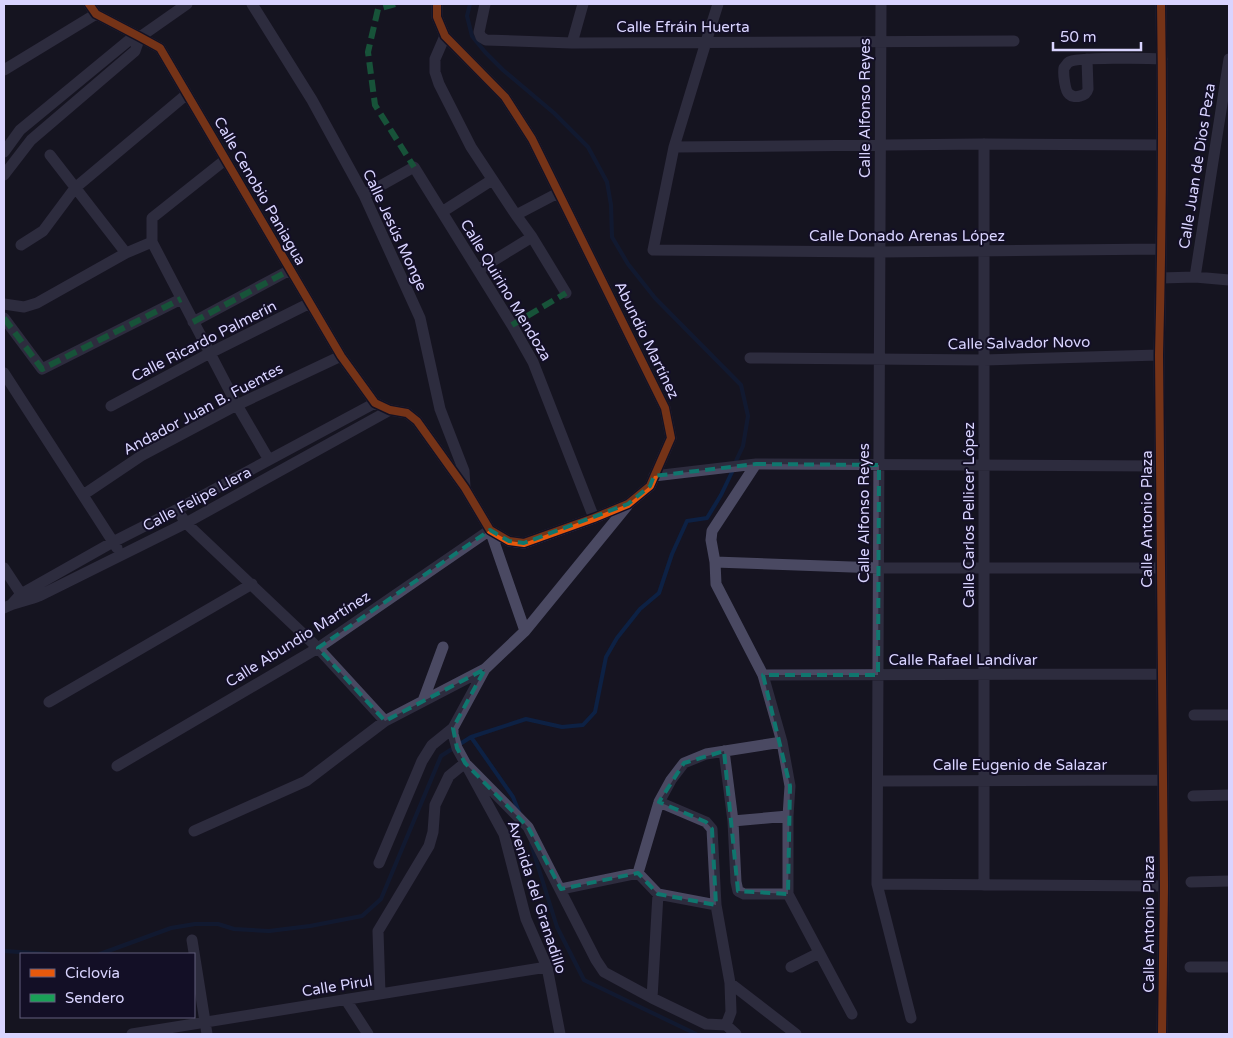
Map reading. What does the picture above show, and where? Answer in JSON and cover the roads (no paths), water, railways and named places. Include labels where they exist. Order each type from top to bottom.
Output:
[{"type":"street","name":"Calle Cenobio Paniagua","points":[[89,4],[96,14],[160,48],[342,356],[375,402],[390,410]]},
{"type":"street","points":[[4,152],[20,130],[128,41],[140,37],[188,4]]},
{"type":"street","name":"Calle Jesús Monge","points":[[252,4],[312,100],[364,195],[420,318],[440,410],[464,471],[465,488]]},
{"type":"street","name":"Abundio Martínez","points":[[437,4],[437,16],[446,36],[504,97],[532,138],[666,408],[671,438],[650,486],[628,504],[524,543],[509,541],[490,530]]},
{"type":"street","name":"Calle Efráin Huerta","points":[[485,4],[479,32],[481,37],[486,40],[572,43],[1014,41]]},
{"type":"street","points":[[572,43],[583,4]]},
{"type":"street","points":[[718,4],[674,147],[984,144],[1162,145]]},
{"type":"street","name":"Calle Alfonso Reyes","points":[[881,4],[877,884],[911,1018]]},
{"type":"street","name":"Calle Antonio Plaza","points":[[1161,4],[1162,145],[1159,355],[1164,886],[1162,1034]]},
{"type":"street","points":[[4,70],[96,14]]},
{"type":"street","points":[[446,36],[435,60],[435,72],[439,84],[471,147],[532,237],[566,293]]},
{"type":"street","points":[[4,175],[30,140],[135,51],[140,37]]},
{"type":"street","points":[[1088,59],[1162,59]]},
{"type":"street","name":"Calle Juan de Dios Peza","points":[[1195,278],[1229,59]]},
{"type":"street","points":[[68,91],[76,101]]},
{"type":"street","points":[[21,245],[43,232],[76,188],[187,94]]},
{"type":"street","points":[[20,130],[30,140]]},
{"type":"street","name":"Calle Carlos Pellicer López","points":[[984,144],[984,885]]},
{"type":"street","name":"Calle Donado Arenas López","points":[[674,147],[653,250],[880,252],[1161,249]]},
{"type":"street","points":[[50,155],[126,253]]},
{"type":"street","points":[[225,160],[152,218],[152,242],[237,406],[269,460]]},
{"type":"street","name":"Calle Quirino Mendoza","points":[[364,195],[414,167],[533,362],[594,518]]},
{"type":"street","points":[[442,212],[492,180]]},
{"type":"street","points":[[516,215],[558,193]]},
{"type":"street","points":[[478,270],[532,237]]},
{"type":"street","points":[[4,304],[24,306],[37,303],[126,253],[152,242]]},
{"type":"street","points":[[193,322],[290,270]]},
{"type":"street","points":[[1161,278],[1229,280]]},
{"type":"street","points":[[4,318],[42,370],[181,299]]},
{"type":"street","name":"Calle Ricardo Palmerín","points":[[111,406],[210,353],[310,303]]},
{"type":"street","name":"Calle Salvador Novo","points":[[750,358],[984,360],[1159,355]]},
{"type":"street","name":"Andador Juan B. Fuentes","points":[[83,495],[141,456],[237,406],[342,356]]},
{"type":"street","points":[[4,373],[122,556]]},
{"type":"street","name":"Calle Felipe Llera","points":[[8,606],[113,542],[375,402]]},
{"type":"street","points":[[390,410],[407,413],[418,421],[465,488],[490,530],[524,631]]},
{"type":"street","name":"Calle Felipe Llera","points":[[23,598],[122,556],[390,410]]},
{"type":"street","points":[[753,464],[712,531],[711,540],[716,584],[764,675],[782,742],[790,786],[788,894],[852,1014]]},
{"type":"street","points":[[654,476],[753,464],[1160,466]]},
{"type":"street","points":[[194,831],[306,782],[385,721],[485,669],[524,631],[628,504]]},
{"type":"street","points":[[176,510],[186,522],[318,648],[385,721]]},
{"type":"street","name":"Calle Abundio Martínez","points":[[117,766],[318,648],[490,530]]},
{"type":"street","points":[[714,562],[879,568],[1161,568]]},
{"type":"street","points":[[4,568],[23,598]]},
{"type":"street","points":[[49,702],[252,584]]},
{"type":"street","points":[[423,701],[444,647]]},
{"type":"street","points":[[379,863],[422,761],[432,745],[453,731],[485,669]]},
{"type":"street","name":"Calle Rafael Landívar","points":[[764,675],[1162,674]]},
{"type":"street","points":[[1194,715],[1229,715]]},
{"type":"street","name":"Avenida del Granadillo","points":[[453,731],[457,748],[504,834],[526,919],[547,967],[560,1034]]},
{"type":"street","points":[[638,873],[659,802],[671,780],[684,764],[706,754],[782,742]]},
{"type":"street","points":[[722,751],[733,821],[738,891],[744,894],[788,894]]},
{"type":"street","points":[[380,994],[378,931],[429,846],[433,832],[435,805],[449,776],[465,763],[528,827],[596,960],[604,972],[706,1024],[726,1024],[736,1034]]},
{"type":"street","name":"Calle Eugenio de Salazar","points":[[878,781],[1163,780]]},
{"type":"street","points":[[1193,796],[1229,795]]},
{"type":"street","points":[[659,802],[706,822],[712,829],[716,905],[730,983],[731,1012],[726,1024]]},
{"type":"street","points":[[733,821],[788,816]]},
{"type":"street","points":[[561,889],[638,873]]},
{"type":"street","points":[[638,873],[658,894],[716,905]]},
{"type":"street","points":[[1190,882],[1229,881]]},
{"type":"street","points":[[877,884],[1164,886]]},
{"type":"street","points":[[652,998],[658,894]]},
{"type":"street","points":[[192,940],[194,953]]},
{"type":"street","points":[[791,968],[819,953]]},
{"type":"street","points":[[195,959],[206,1028]]},
{"type":"street","name":"Calle Pirul","points":[[132,1034],[206,1028],[346,1000],[547,967]]},
{"type":"street","points":[[1190,967],[1229,967]]},
{"type":"street","points":[[730,983],[796,1034]]},
{"type":"street","points":[[346,1000],[368,1034]]},
{"type":"waterway","points":[[470,4],[467,16],[472,36],[485,52],[503,70],[554,113],[588,147],[607,182],[611,205],[612,237],[628,264],[655,298],[741,385],[748,416],[743,446],[735,463]]},
{"type":"waterway","points":[[103,953],[171,928],[195,924],[218,924],[234,929],[269,931],[310,926],[362,916],[381,899],[441,756],[471,737],[526,719],[562,727],[583,725],[595,712],[606,657],[617,638],[640,609],[659,593],[672,554],[687,521],[707,518],[733,470]]},
{"type":"waterway","points":[[471,737],[513,797],[519,812]]},
{"type":"waterway","points":[[531,844],[557,927],[584,980],[696,1034]]},
{"type":"waterway","points":[[4,951],[35,953]]}]
